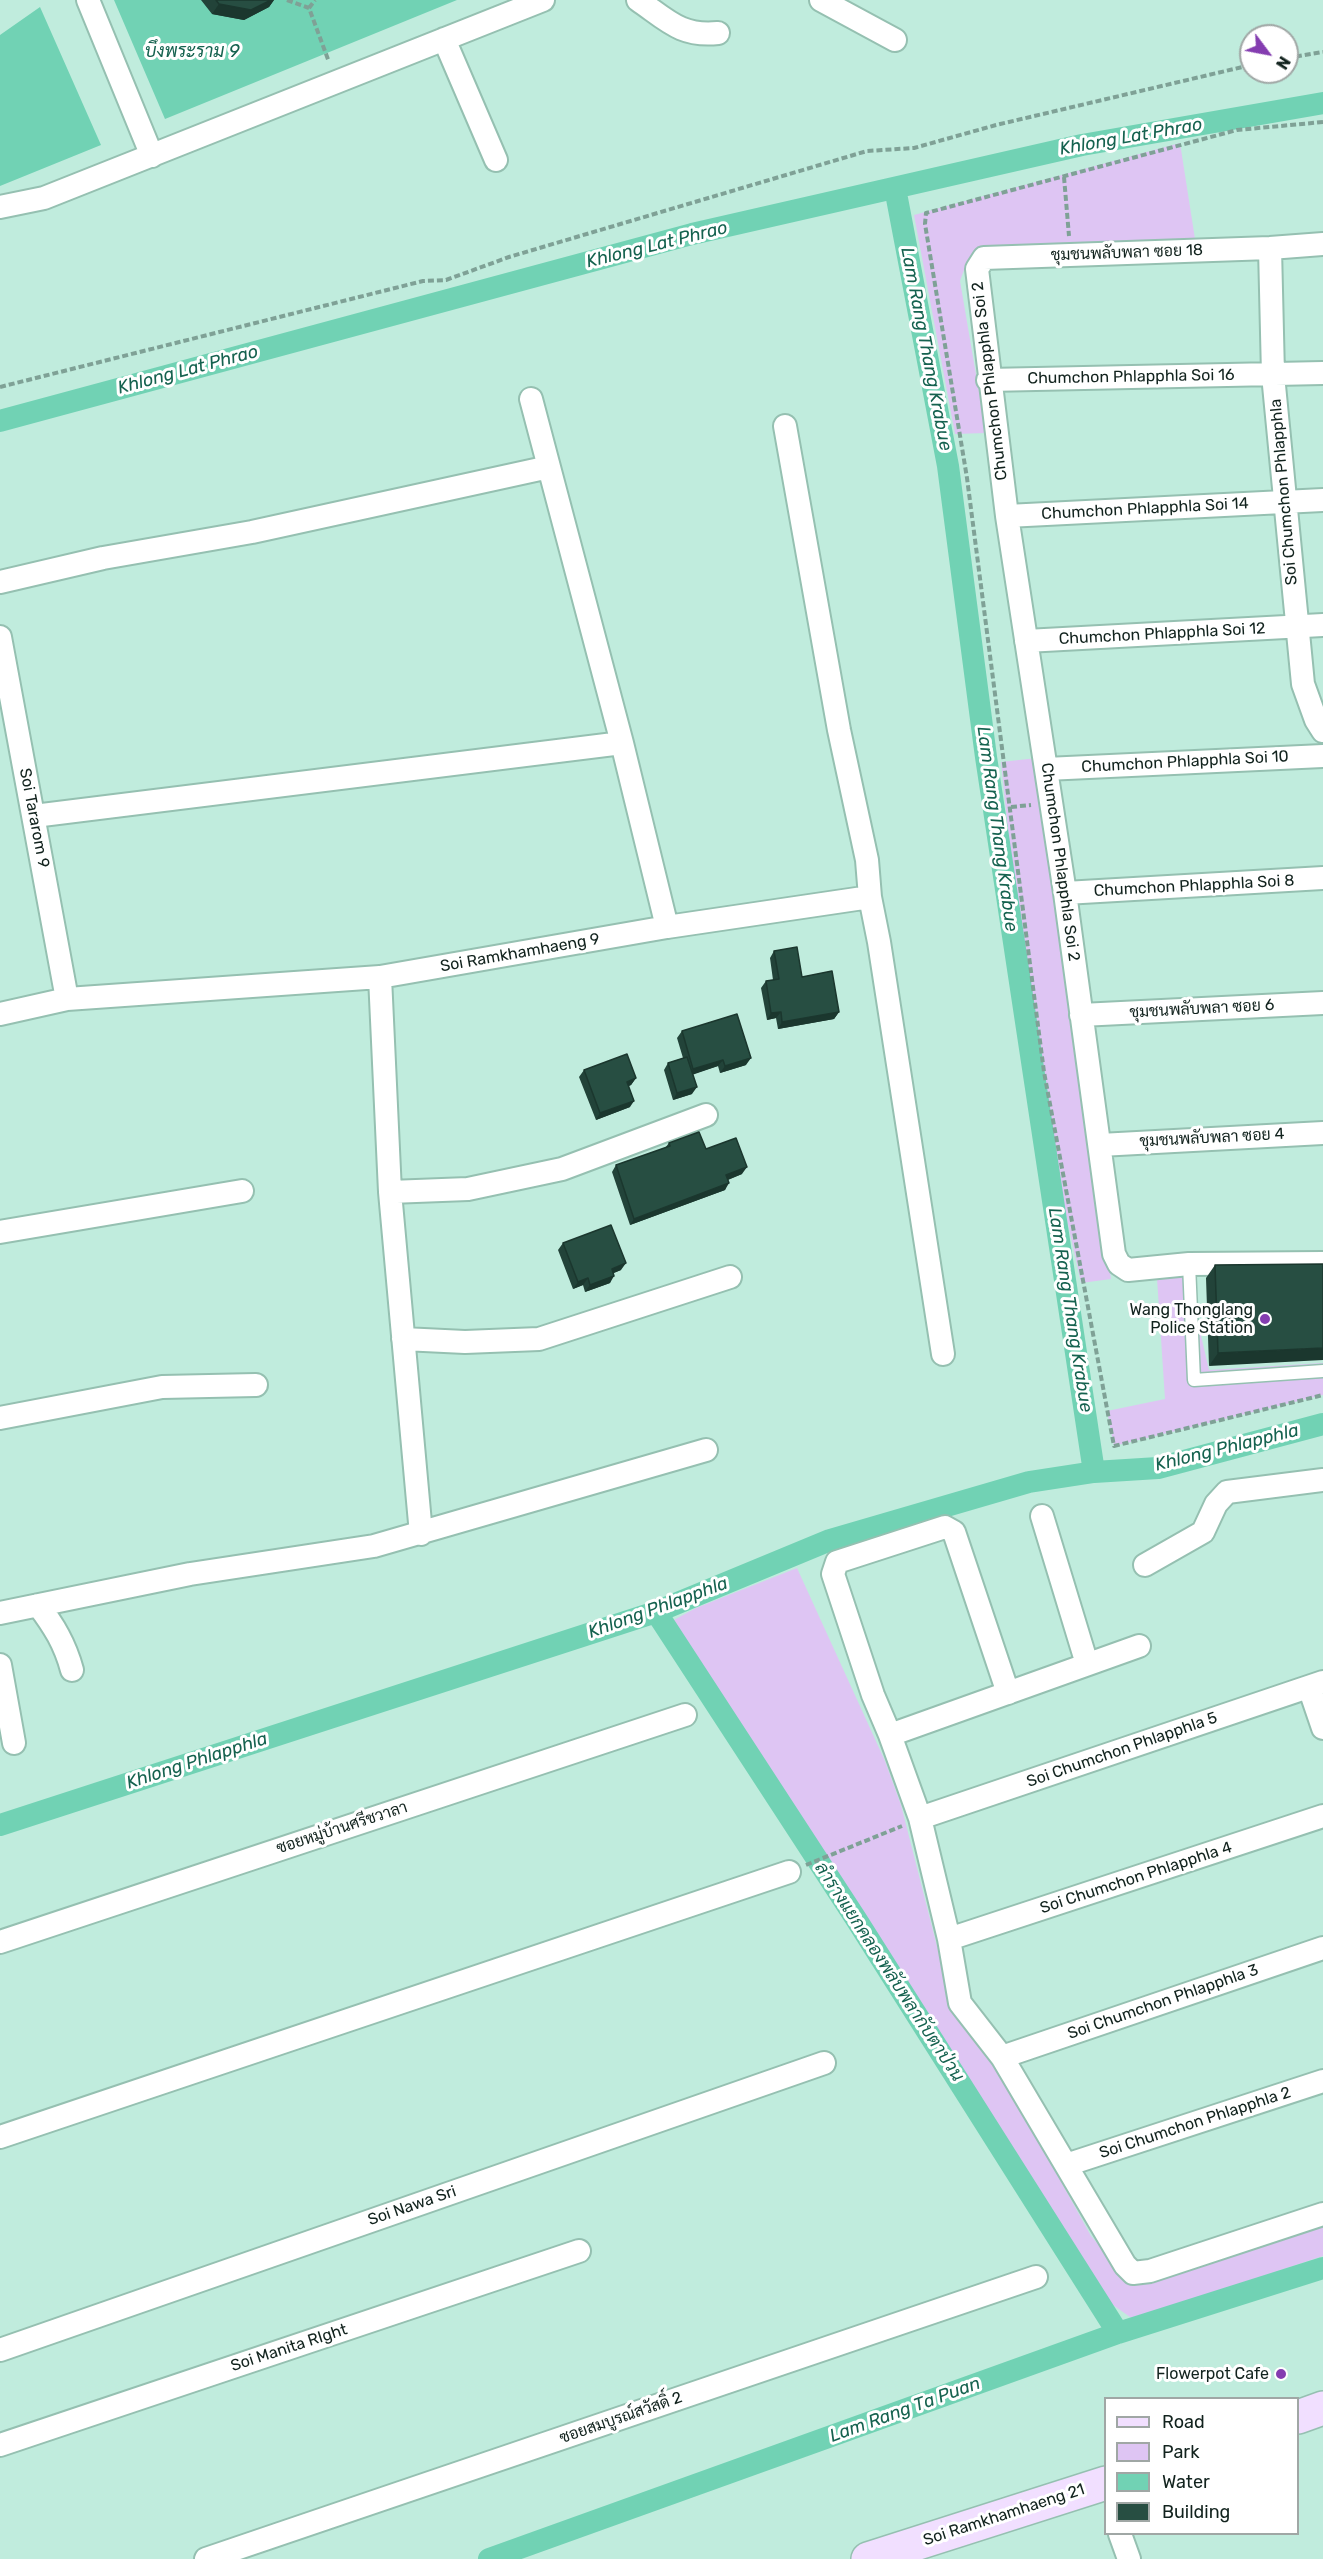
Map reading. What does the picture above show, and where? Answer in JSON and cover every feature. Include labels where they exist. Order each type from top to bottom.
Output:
[{"type":"street","points":[[88,0],[152,156]]},
{"type":"street","points":[[0,207],[44,198],[543,0]]},
{"type":"street","points":[[638,0],[678,28],[698,35],[718,33]]},
{"type":"street","points":[[821,0],[895,40]]},
{"type":"street","points":[[444,39],[496,160]]},
{"type":"street","name":"ชุมชนพลับพลา ซอย 18","points":[[984,258],[1270,248],[1323,244]]},
{"type":"street","name":"Soi Chumchon Phlapphla","points":[[1270,248],[1273,375],[1303,684],[1323,731]]},
{"type":"street","name":"Chumchon Phlapphla Soi 2","points":[[984,258],[977,269],[988,380],[1065,893],[1114,1254],[1119,1264],[1128,1270],[1189,1264],[1323,1263]]},
{"type":"street","name":"Chumchon Phlapphla Soi 16","points":[[988,380],[1323,373]]},
{"type":"street","points":[[531,399],[622,743],[667,927]]},
{"type":"street","points":[[785,426],[839,730],[867,860],[870,897],[944,1354]]},
{"type":"street","points":[[0,582],[103,558],[252,532],[549,467]]},
{"type":"street","name":"Chumchon Phlapphla Soi 14","points":[[1007,516],[1323,500]]},
{"type":"street","name":"Chumchon Phlapphla Soi 12","points":[[1026,641],[1323,625]]},
{"type":"street","name":"Soi Tararom 9","points":[[0,637],[67,999]]},
{"type":"street","points":[[34,816],[622,743]]},
{"type":"street","name":"Chumchon Phlapphla Soi 10","points":[[1046,769],[1323,756]]},
{"type":"street","name":"Chumchon Phlapphla Soi 8","points":[[1065,893],[1323,878]]},
{"type":"street","name":"Soi Ramkhamhaeng 9","points":[[0,1014],[67,999],[380,977],[667,927],[870,897]]},
{"type":"street","points":[[380,977],[390,1192],[421,1534]]},
{"type":"street","name":"ชุมชนพลับพลา ซอย 6","points":[[1081,1015],[1323,1003]]},
{"type":"street","points":[[390,1192],[468,1189],[562,1169],[706,1115]]},
{"type":"street","name":"ชุมชนพลับพลา ซอย 4","points":[[1100,1144],[1323,1133]]},
{"type":"street","points":[[0,1232],[242,1191]]},
{"type":"street","points":[[404,1339],[465,1342],[539,1339],[730,1277]]},
{"type":"street","points":[[0,1418],[162,1387],[256,1385]]},
{"type":"street","points":[[0,1613],[249,1563],[374,1546],[706,1450]]},
{"type":"street","points":[[1145,1565],[1203,1532],[1216,1504],[1227,1492],[1323,1480]]},
{"type":"street","points":[[1042,1516],[1087,1664]]},
{"type":"street","points":[[1008,1693],[954,1532],[945,1527],[837,1563],[833,1574],[873,1695],[921,1818],[949,1939],[960,2003],[1002,2056],[1125,2265],[1133,2273],[1150,2271],[1323,2214]]},
{"type":"street","points":[[38,1605],[56,1629],[66,1648],[72,1670]]},
{"type":"street","points":[[890,1736],[1139,1646]]},
{"type":"street","points":[[0,1665],[14,1743]]},
{"type":"street","points":[[1316,1684],[1323,1728]]},
{"type":"street","name":"Soi Chumchon Phlapphla 5","points":[[921,1818],[1316,1684]]},
{"type":"street","name":"ซอยหมู่บ้านศรีชวาลา","points":[[0,1942],[685,1715]]},
{"type":"street","name":"Soi Chumchon Phlapphla 4","points":[[949,1939],[1323,1816]]},
{"type":"street","points":[[0,2137],[789,1872]]},
{"type":"street","name":"Soi Chumchon Phlapphla 3","points":[[1002,2056],[1323,1948]]},
{"type":"street","name":"Soi Nawa Sri","points":[[0,2350],[824,2063]]},
{"type":"street","name":"Soi Chumchon Phlapphla 2","points":[[1066,2165],[1323,2081]]},
{"type":"street","name":"Soi Manita RIght","points":[[0,2445],[579,2251]]},
{"type":"street","name":"ซอยสมบูรณ์สวัสดิ์ 2","points":[[206,2559],[1036,2277]]},
{"type":"street","name":"Soi Ramkhamhaeng 21","points":[[868,2559],[1104,2486]]},
{"type":"street","points":[[1120,2535],[1129,2559]]},
{"type":"lane","points":[[1189,1264],[1194,1380],[1323,1371]]},
{"type":"path","points":[[287,0],[309,8],[336,82]]},
{"type":"path","points":[[309,8],[315,0]]},
{"type":"path","points":[[1299,56],[1323,52]]},
{"type":"path","points":[[0,387],[423,281],[446,280],[509,257],[867,151],[914,148],[996,125],[1239,68]]},
{"type":"path","points":[[1064,177],[1070,255]]},
{"type":"path","points":[[789,1872],[921,1818]]},
{"type":"green space","points":[[1180,143],[1195,239],[986,251],[968,259],[960,281],[986,433],[955,434],[914,215]]},
{"type":"green space","points":[[1037,758],[1047,855],[1111,1279],[1081,1283],[1049,1138],[1011,859],[1001,762]]},
{"type":"green space","points":[[1186,1271],[1209,1370],[1323,1363],[1323,1395],[1114,1446],[1107,1411],[1165,1399],[1157,1278]]},
{"type":"green space","points":[[797,1568],[885,1761],[901,1805],[942,1966],[1091,2236],[1134,2286],[1323,2226],[1323,2256],[1133,2319],[1110,2303],[966,2074],[670,1622],[696,1608]]},
{"type":"water","name":"บึงพระราม 9","points":[[114,0],[457,0],[165,119]]},
{"type":"water","points":[[40,7],[101,145],[0,186],[0,35]]},
{"type":"building","points":[[216,0],[271,0],[251,10],[219,4]]},
{"type":"building","points":[[797,947],[802,977],[832,971],[839,1012],[782,1022],[781,1012],[771,1013],[766,981],[779,979],[774,951]]},
{"type":"building","points":[[737,1014],[751,1058],[725,1066],[723,1060],[693,1069],[682,1031]]},
{"type":"building","points":[[627,1054],[636,1078],[627,1082],[634,1101],[600,1113],[584,1070]]},
{"type":"building","points":[[687,1057],[697,1087],[677,1093],[668,1063]]},
{"type":"building","points":[[699,1132],[706,1149],[736,1138],[747,1167],[726,1175],[729,1183],[634,1219],[616,1165],[670,1146],[669,1143]]},
{"type":"building","points":[[611,1225],[626,1263],[612,1269],[614,1276],[590,1285],[588,1278],[578,1282],[563,1243]]},
{"type":"building","name":"Wang Thonglang Police Station","points":[[1323,1264],[1323,1348],[1218,1353],[1215,1265]]},
{"type":"waterway","name":"Khlong Lat Phrao","points":[[0,421],[692,234],[1082,145],[1323,103]]},
{"type":"waterway","name":"Lam Rang Thang Krabue","points":[[895,188],[948,466],[986,757],[1094,1472]]},
{"type":"waterway","name":"Khlong Phlapphla","points":[[0,1825],[656,1612],[830,1540],[1029,1482],[1094,1472],[1158,1468],[1323,1424]]},
{"type":"waterway","name":"ลำรางแยกคลองพลับพลากับตาป่วน","points":[[656,1612],[856,1919],[1118,2333]]},
{"type":"waterway","name":"Lam Rang Ta Puan","points":[[489,2559],[1118,2333],[1323,2268]]},
{"type":"place","name":"Wang Thonglang Police Station","points":[[1265,1319]]},
{"type":"place","name":"Flowerpot Cafe","points":[[1281,2374]]}]
